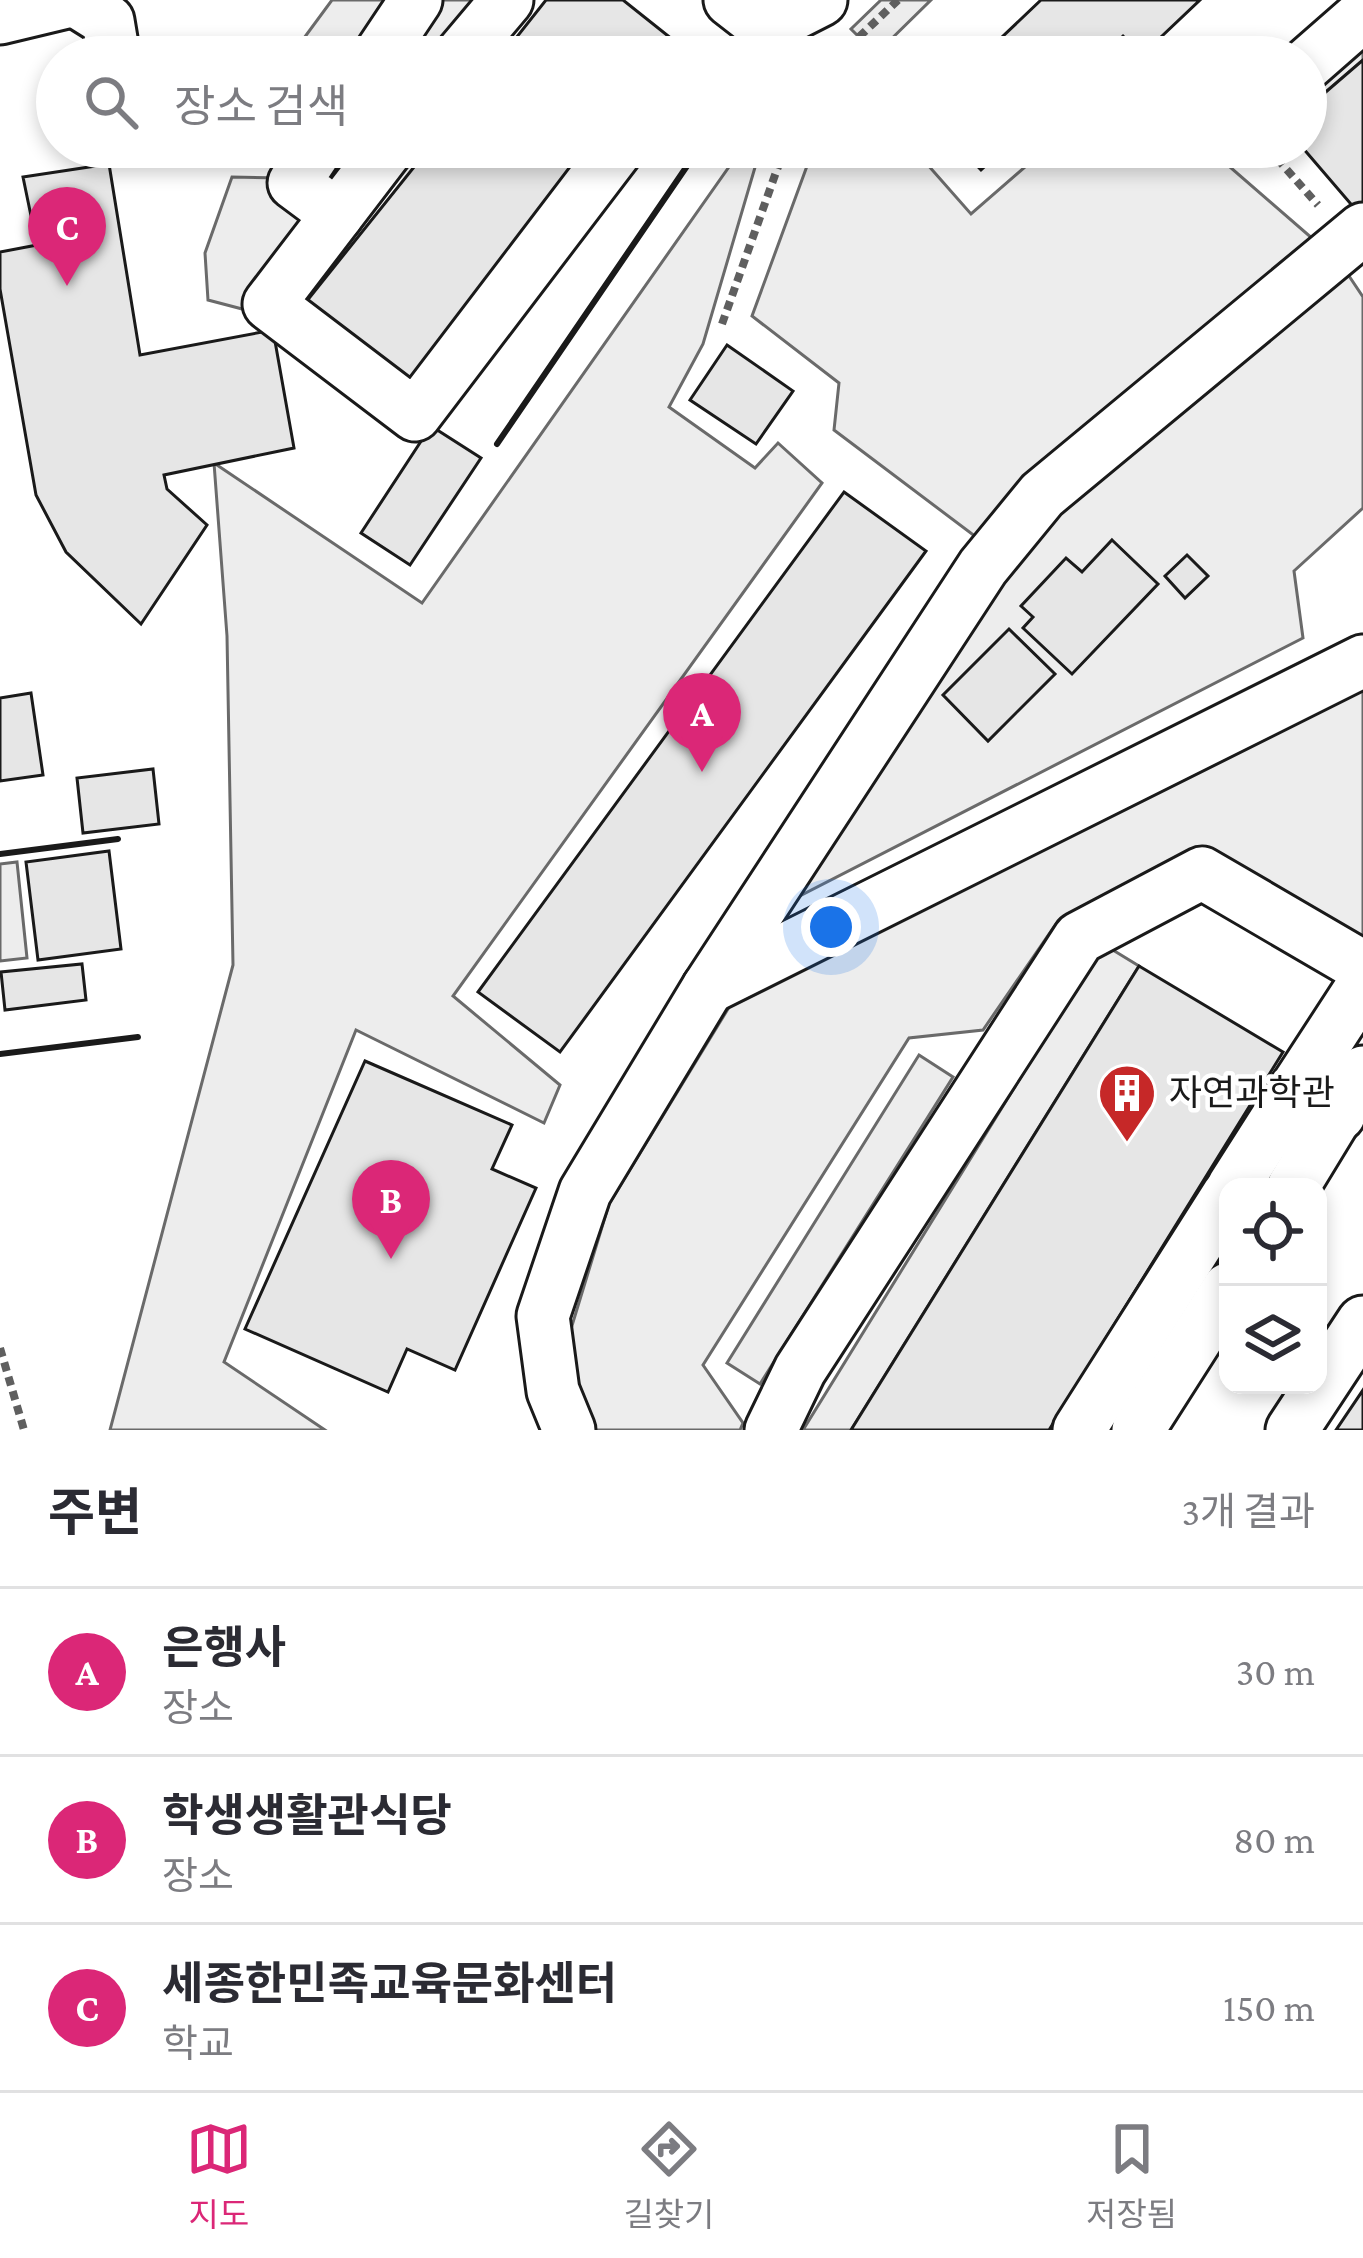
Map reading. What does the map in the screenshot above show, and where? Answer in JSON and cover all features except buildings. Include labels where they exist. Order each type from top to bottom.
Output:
[{"type":"lane","points":[[0,18],[76,0],[108,21],[110,36]]},
{"type":"lane","points":[[392,36],[416,0]]},
{"type":"lane","points":[[730,0],[766,28],[821,0]]},
{"type":"lane","points":[[1327,46],[1363,15]]},
{"type":"lane","points":[[304,168],[294,183],[337,214]]},
{"type":"lane","points":[[373,168],[269,304],[415,415],[603,168]]},
{"type":"lane","points":[[569,1430],[553,1391],[543,1316],[585,1192],[708,988],[983,567],[1042,495],[1356,235]]},
{"type":"lane","points":[[708,988],[1363,661]]},
{"type":"lane","points":[[771,1430],[800,1370],[1079,938],[1202,873],[1363,968]]},
{"type":"lane","points":[[1239,1178],[1363,985]]},
{"type":"lane","points":[[1296,1088],[1351,1093],[1299,1178]]},
{"type":"lane","points":[[1079,1430],[1219,1210]]},
{"type":"lane","points":[[1138,1430],[1219,1303]]},
{"type":"lane","points":[[1292,1430],[1363,1322]]},
{"type":"path","points":[[861,36],[898,0]]},
{"type":"path","points":[[722,324],[778,168]]},
{"type":"path","points":[[1288,168],[1356,235]]},
{"type":"path","points":[[0,1348],[24,1430]]},
{"type":"shaded area","points":[[332,0],[512,0],[497,36],[305,36]]},
{"type":"shaded area","points":[[881,0],[931,0],[894,36],[858,36],[851,29]]},
{"type":"shaded area","points":[[1363,28],[1363,60],[1327,91],[1327,58]]},
{"type":"shaded area","points":[[289,168],[402,168],[284,320],[208,300],[205,253],[232,177],[283,178]]},
{"type":"shaded area","points":[[728,168],[755,168],[703,344],[669,407],[755,468],[778,443],[822,483],[453,996],[560,1085],[544,1123],[356,1030],[224,1362],[325,1430],[110,1430],[233,965],[227,636],[214,463],[422,603]]},
{"type":"shaded area","points":[[806,168],[930,168],[971,214],[1024,168],[1231,168],[1313,239],[1049,456],[976,537],[834,430],[839,383],[752,316]]},
{"type":"shaded area","points":[[1343,267],[1363,297],[1363,508],[1294,571],[1303,638],[782,905],[995,583],[1056,510]]},
{"type":"shaded area","points":[[1363,683],[1363,942],[1200,852],[1056,924],[983,1030],[909,1038],[703,1365],[743,1423],[740,1430],[592,1430],[567,1342],[609,1204],[731,1004]]},
{"type":"shaded area","points":[[17,862],[27,958],[0,961],[0,864]]},
{"type":"shaded area","points":[[1103,944],[1139,966],[851,1430],[803,1430]]},
{"type":"shaded area","points":[[919,1055],[953,1077],[760,1384],[727,1363]]},
{"type":"wall","points":[[497,444],[686,168]]},
{"type":"wall","points":[[0,854],[118,839]]},
{"type":"wall","points":[[0,1054],[138,1037]]},
{"type":"place","name":"세종한민족교육문화센터","points":[[67,286]]},
{"type":"place","name":"은행사","points":[[702,772]]},
{"type":"place","name":"자연과학관","points":[[1127,1144]]},
{"type":"place","name":"학생생활관식당","points":[[391,1259]]}]
